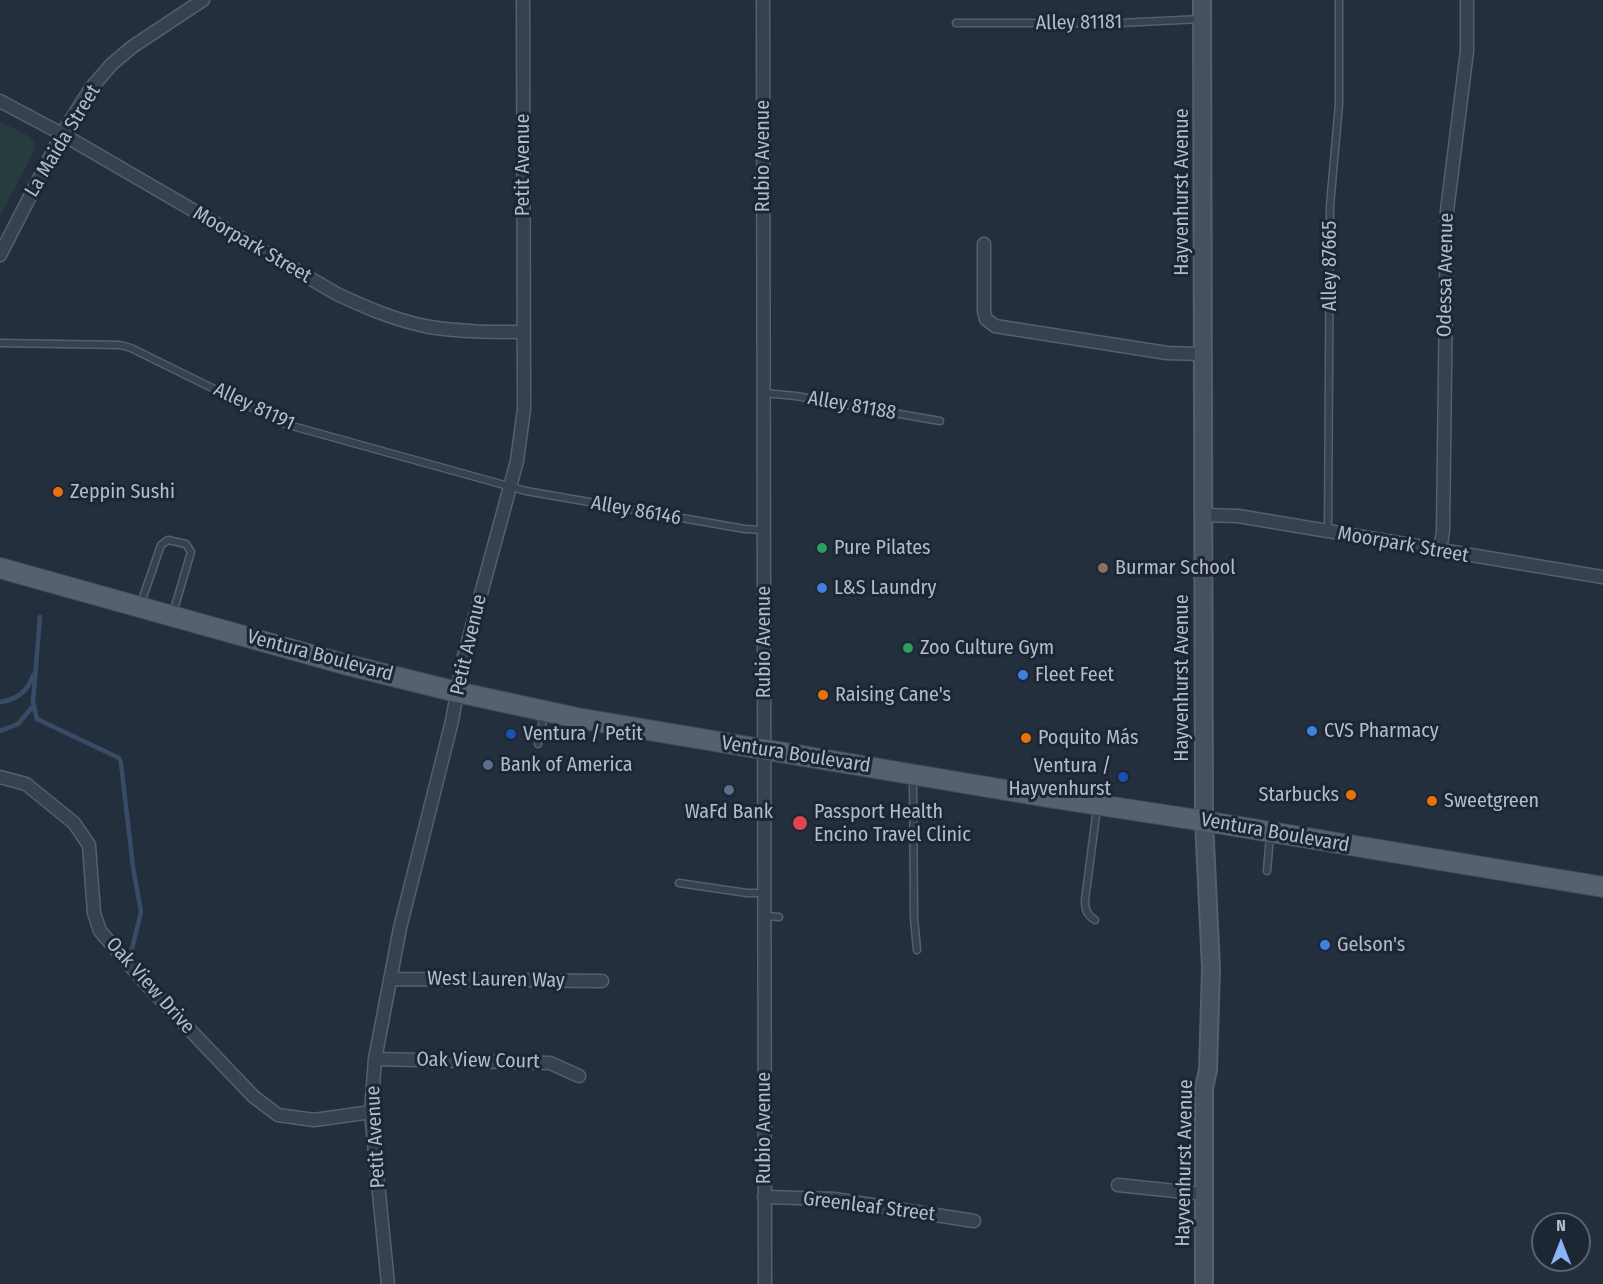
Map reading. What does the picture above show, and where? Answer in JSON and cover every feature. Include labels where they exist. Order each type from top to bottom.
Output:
[{"type":"main road","name":"Hayvenhurst Avenue","points":[[1202,0],[1204,821],[1211,968],[1209,1059],[1204,1088],[1204,1284]]},
{"type":"main road","name":"Ventura Boulevard","points":[[0,568],[344,664],[544,711],[640,729],[1603,887]]},
{"type":"street","name":"La Maida Street","points":[[0,255],[62,134],[91,88],[112,64],[132,47],[202,0]]},
{"type":"street","name":"Petit Avenue","points":[[388,1284],[371,1112],[375,1059],[400,928],[450,733],[463,660],[522,437],[524,409],[524,0]]},
{"type":"street","name":"Rubio Avenue","points":[[763,0],[765,1284]]},
{"type":"street","name":"Odessa Avenue","points":[[1440,551],[1443,531],[1446,211],[1467,51],[1467,0]]},
{"type":"street","name":"Moorpark Street","points":[[0,101],[62,134],[337,294],[375,311],[428,326],[467,331],[523,332]]},
{"type":"street","points":[[984,244],[984,311],[990,324],[1002,328],[1167,353],[1203,354]]},
{"type":"street","name":"Moorpark Street","points":[[1203,515],[1238,516],[1603,577]]},
{"type":"street","name":"Oak View Drive","points":[[0,777],[26,784],[74,823],[89,845],[94,913],[100,932],[254,1097],[278,1115],[314,1119],[371,1112]]},
{"type":"street","name":"West Lauren Way","points":[[390,979],[602,981]]},
{"type":"street","name":"Oak View Court","points":[[375,1059],[550,1063],[579,1076]]},
{"type":"street","points":[[1118,1185],[1204,1194]]},
{"type":"street","name":"Greenleaf Street","points":[[764,1197],[834,1199],[974,1221]]},
{"type":"lane","name":"Alley 87665","points":[[1328,532],[1330,206],[1339,104],[1339,0]]},
{"type":"lane","name":"Alley 81181","points":[[956,23],[1119,23],[1202,19]]},
{"type":"lane","name":"Alley 81191","points":[[0,343],[120,345],[131,348],[285,424],[510,488]]},
{"type":"lane","name":"Alley 81188","points":[[763,393],[796,396],[940,421]]},
{"type":"lane","name":"Alley 86146","points":[[510,488],[745,530],[763,530]]},
{"type":"lane","points":[[139,607],[161,545],[168,540],[186,544],[190,552],[172,616]]},
{"type":"lane","points":[[538,744],[544,711]]},
{"type":"lane","points":[[914,774],[914,918],[917,950]]},
{"type":"lane","points":[[1095,920],[1086,910],[1084,900],[1097,804]]},
{"type":"lane","points":[[1267,871],[1271,833]]},
{"type":"lane","points":[[679,883],[747,893],[764,893]]},
{"type":"lane","points":[[764,916],[778,917]]},
{"type":"green space","points":[[0,121],[27,135],[35,143],[33,153],[0,217]]},
{"type":"waterway","points":[[40,617],[33,702],[37,719],[119,758],[121,763],[133,867],[141,912],[131,953]]},
{"type":"waterway","points":[[0,702],[21,694],[33,675]]},
{"type":"waterway","points":[[0,731],[18,724],[34,705]]},
{"type":"place","name":"Zeppin Sushi","points":[[58,492]]},
{"type":"place","name":"Pure Pilates","points":[[822,548]]},
{"type":"place","name":"Burmar School","points":[[1103,568]]},
{"type":"place","name":"L&S Laundry","points":[[822,588]]},
{"type":"place","name":"Zoo Culture Gym","points":[[908,648]]},
{"type":"place","name":"Fleet Feet","points":[[1023,675]]},
{"type":"place","name":"Raising Cane's","points":[[823,695]]},
{"type":"place","name":"CVS Pharmacy","points":[[1312,731]]},
{"type":"place","name":"Ventura / Petit","points":[[511,734]]},
{"type":"place","name":"Poquito Más","points":[[1026,738]]},
{"type":"place","name":"Bank of America","points":[[488,765]]},
{"type":"place","name":"Ventura / Hayvenhurst","points":[[1123,777]]},
{"type":"place","name":"WaFd Bank","points":[[729,790]]},
{"type":"place","name":"Starbucks","points":[[1351,795]]},
{"type":"place","name":"Sweetgreen","points":[[1432,801]]},
{"type":"place","name":"Passport Health Encino Travel Clinic","points":[[800,823]]},
{"type":"place","name":"Gelson's","points":[[1325,945]]}]
